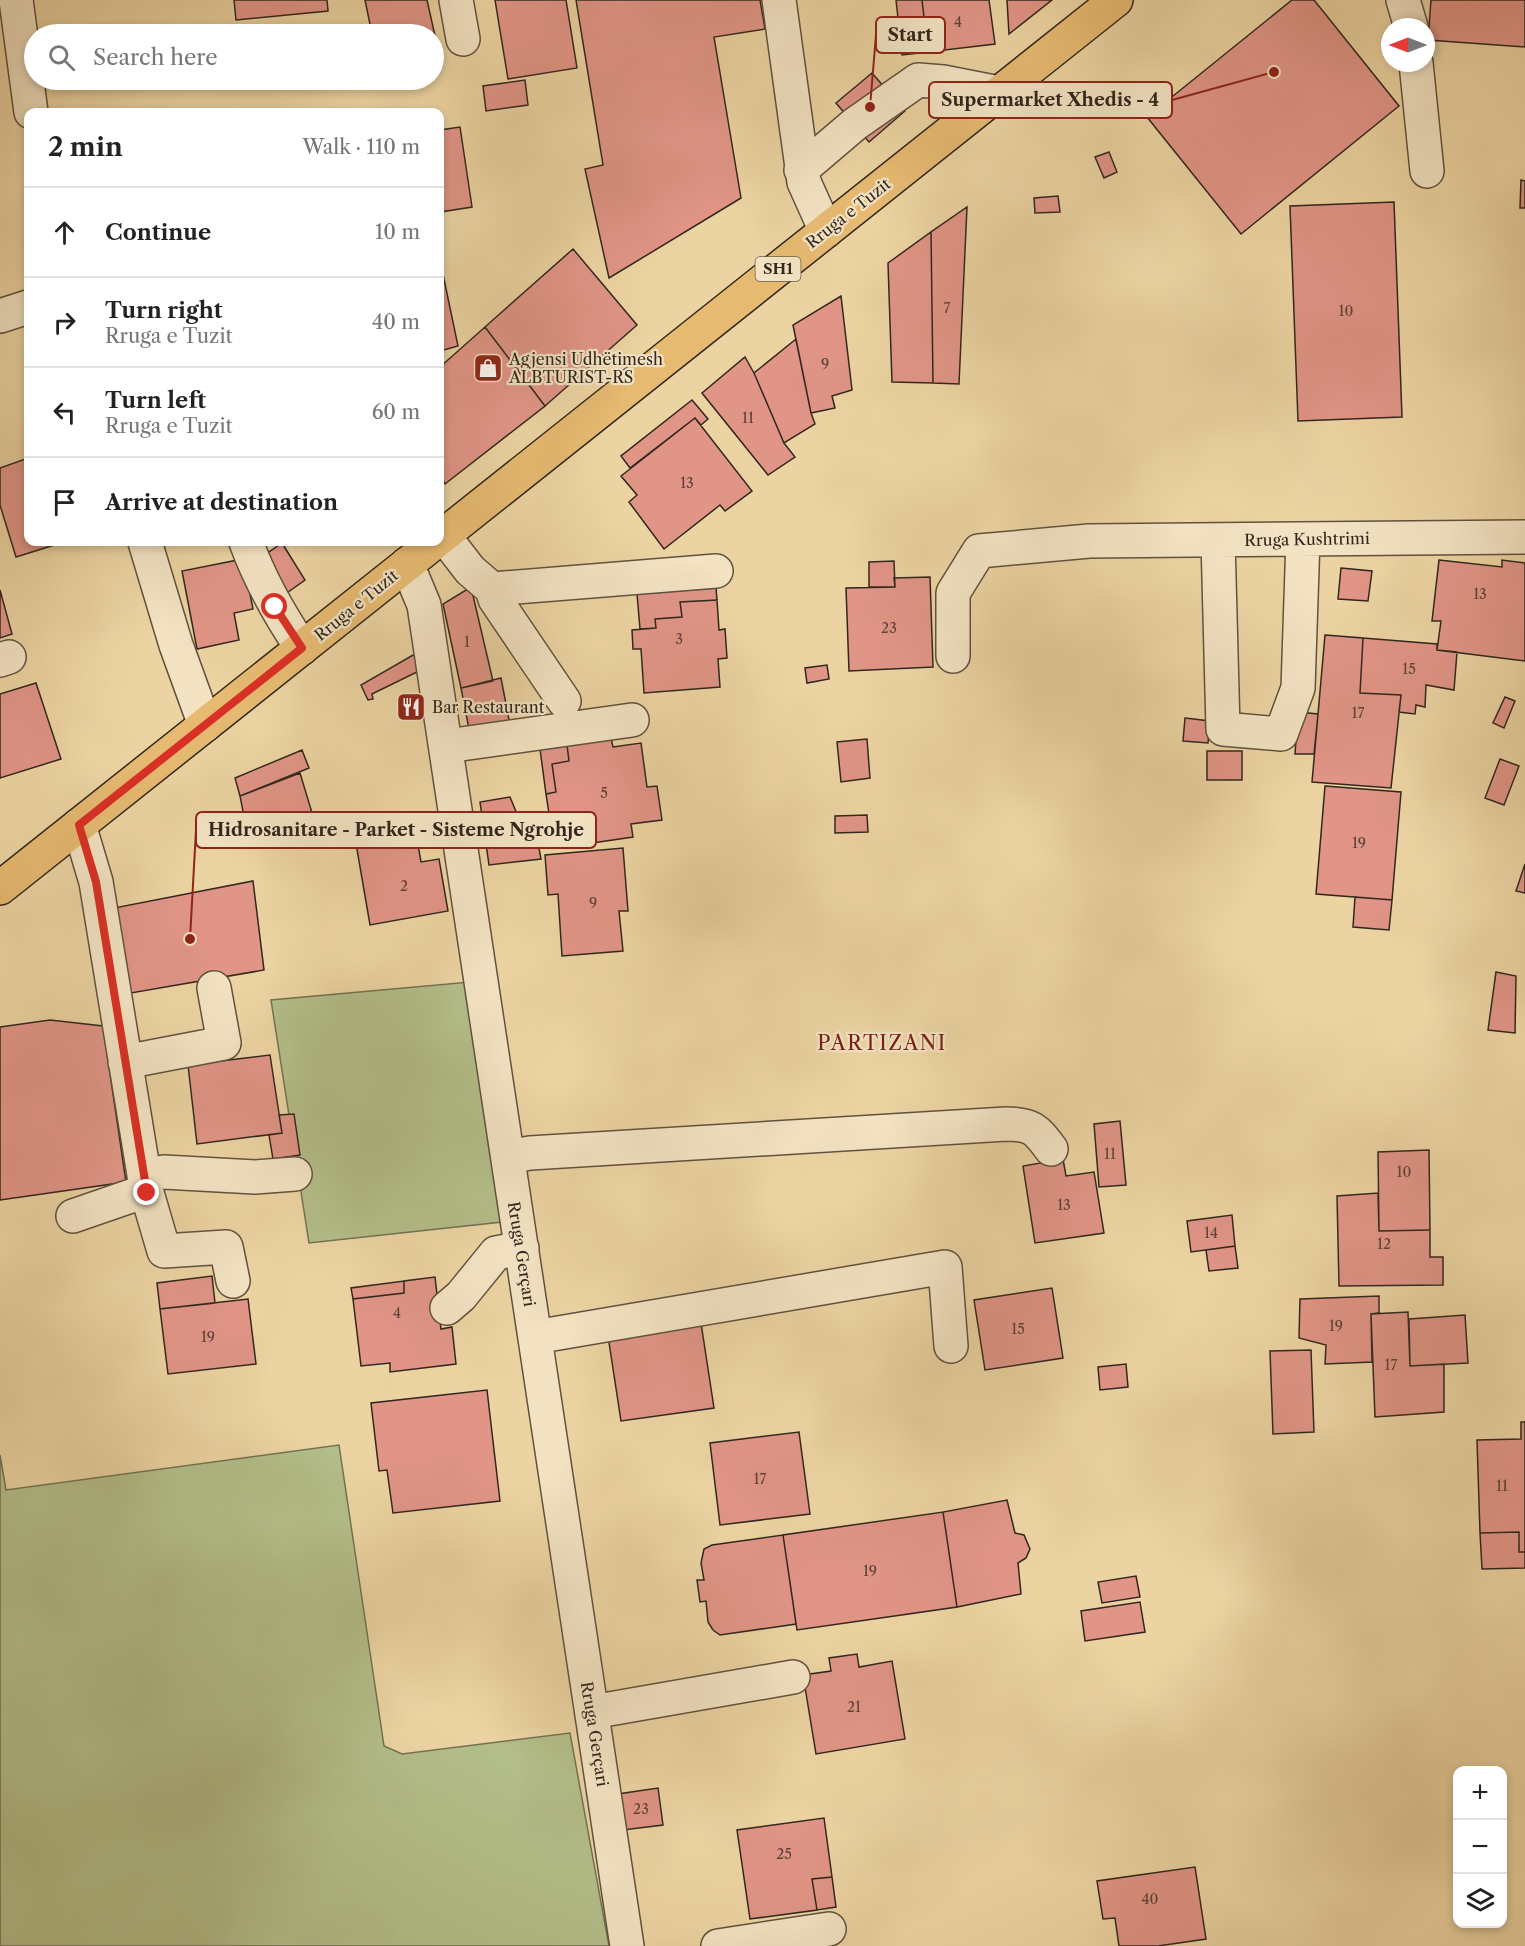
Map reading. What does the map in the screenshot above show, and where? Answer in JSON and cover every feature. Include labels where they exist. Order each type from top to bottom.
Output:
[{"type":"main road","name":"Rruga e Tuzit","points":[[444,529],[826,231],[1116,0]]},
{"type":"main road","name":"Rruga e Tuzit","points":[[0,888],[407,564],[426,546]]},
{"type":"street","points":[[16,0],[24,60]]},
{"type":"street","points":[[456,0],[463,39]]},
{"type":"street","points":[[779,0],[801,170],[826,231]]},
{"type":"street","points":[[1403,0],[1408,18]]},
{"type":"street","points":[[1417,72],[1427,171]]},
{"type":"street","points":[[801,170],[855,124],[918,80],[943,82],[999,93]]},
{"type":"street","points":[[28,90],[30,108]]},
{"type":"street","points":[[0,316],[24,309]]},
{"type":"street","points":[[444,534],[470,570],[492,589],[495,599],[564,701]]},
{"type":"street","name":"Rruga Kushtrimi","points":[[953,656],[953,593],[979,551],[1089,541],[1525,537]]},
{"type":"street","points":[[1218,540],[1223,729],[1281,734],[1298,688],[1303,539]]},
{"type":"street","points":[[146,546],[176,645],[205,725]]},
{"type":"street","points":[[247,546],[256,570],[275,607],[302,648]]},
{"type":"street","name":"Rruga Gerçari","points":[[407,564],[424,605],[447,747],[627,1946]]},
{"type":"street","points":[[492,589],[716,571]]},
{"type":"street","points":[[447,747],[632,720]]},
{"type":"street","points":[[79,825],[96,882],[146,1184],[164,1251],[226,1247],[233,1281]]},
{"type":"street","points":[[125,1062],[224,1043],[214,988]]},
{"type":"street","points":[[508,1156],[1006,1124],[1022,1124],[1037,1130],[1051,1149]]},
{"type":"street","points":[[73,1216],[131,1196],[164,1173],[255,1178],[294,1174]]},
{"type":"street","points":[[447,1308],[461,1296],[496,1253],[522,1248]]},
{"type":"street","points":[[535,1337],[945,1267],[951,1346]]},
{"type":"street","points":[[592,1712],[793,1677]]},
{"type":"street","points":[[717,1946],[829,1929]]},
{"type":"green space","points":[[470,982],[502,1222],[309,1243],[271,1000]]},
{"type":"green space","points":[[339,1445],[384,1746],[402,1754],[570,1733],[609,1946],[0,1946],[0,1455],[6,1490]]},
{"type":"building","points":[[234,0],[327,0],[328,11],[236,20]]},
{"type":"building","points":[[365,0],[427,0],[432,24],[370,24]]},
{"type":"building","points":[[495,0],[566,0],[577,68],[508,79]]},
{"type":"building","points":[[576,0],[760,0],[765,29],[714,37],[741,198],[609,278],[585,169],[603,165]]},
{"type":"building","points":[[896,0],[922,0],[928,52],[902,55]]},
{"type":"building","points":[[922,0],[989,0],[995,44],[928,52]]},
{"type":"building","points":[[1007,0],[1052,0],[1009,34]]},
{"type":"building","points":[[1292,0],[1314,0],[1399,106],[1241,234],[1147,117]]},
{"type":"building","points":[[1431,0],[1525,0],[1525,47],[1435,41],[1435,18],[1430,18]]},
{"type":"building","points":[[872,73],[905,111],[869,142],[836,103]]},
{"type":"building","points":[[525,80],[528,105],[486,111],[483,86]]},
{"type":"building","points":[[460,127],[472,207],[444,211],[444,129]]},
{"type":"building","points":[[1109,152],[1117,172],[1104,178],[1095,157]]},
{"type":"building","points":[[1521,180],[1525,181],[1525,208],[1520,208]]},
{"type":"building","points":[[1058,196],[1060,212],[1035,213],[1034,198]]},
{"type":"building","points":[[1394,202],[1402,417],[1298,421],[1290,206]]},
{"type":"building","points":[[967,207],[959,384],[933,383],[931,232]]},
{"type":"building","points":[[931,232],[933,383],[892,382],[888,263]]},
{"type":"building","points":[[573,249],[637,325],[545,406],[485,327]]},
{"type":"building","points":[[444,279],[458,346],[444,350]]},
{"type":"building","points":[[841,296],[852,390],[832,396],[835,408],[811,413],[793,325]]},
{"type":"building","points":[[485,327],[545,406],[445,484],[444,482],[444,363]]},
{"type":"building","points":[[796,339],[815,424],[784,443],[754,373]]},
{"type":"building","points":[[745,357],[784,443],[795,457],[768,475],[702,393]]},
{"type":"building","points":[[692,400],[708,419],[701,425],[695,418],[630,468],[621,456]]},
{"type":"building","points":[[695,418],[752,491],[725,511],[720,505],[664,549],[629,502],[637,495],[621,476]]},
{"type":"building","points":[[24,459],[24,546],[51,546],[16,557],[0,505],[0,468]]},
{"type":"building","points":[[278,546],[284,546],[305,580],[284,595],[263,556]]},
{"type":"building","points":[[243,559],[253,609],[234,613],[239,640],[197,649],[182,571]]},
{"type":"building","points":[[1439,560],[1502,567],[1502,560],[1525,563],[1525,661],[1437,650],[1441,621],[1432,621]]},
{"type":"building","points":[[894,561],[895,587],[869,587],[869,562]]},
{"type":"building","points":[[1341,568],[1372,571],[1368,601],[1338,599]]},
{"type":"building","points":[[930,577],[933,667],[849,671],[846,588],[895,587],[894,578]]},
{"type":"building","points":[[471,587],[493,681],[461,688],[443,604]]},
{"type":"building","points":[[716,588],[717,600],[680,602],[682,617],[655,619],[656,628],[640,629],[637,594]]},
{"type":"building","points":[[0,590],[12,634],[0,638]]},
{"type":"building","points":[[717,600],[719,630],[725,629],[727,658],[718,659],[720,687],[644,693],[641,649],[633,649],[632,630],[656,628],[655,619],[682,617],[680,602]]},
{"type":"building","points":[[1325,635],[1363,638],[1360,693],[1401,695],[1391,788],[1312,782]]},
{"type":"building","points":[[1363,638],[1437,644],[1437,650],[1457,652],[1454,690],[1426,685],[1425,707],[1416,705],[1415,714],[1399,712],[1401,695],[1360,693]]},
{"type":"building","points":[[420,651],[423,669],[372,694],[373,699],[368,700],[361,685]]},
{"type":"building","points":[[827,665],[829,679],[807,683],[805,668]]},
{"type":"building","points":[[501,678],[510,725],[469,729],[461,688]]},
{"type":"building","points":[[36,683],[61,759],[0,778],[0,694]]},
{"type":"building","points":[[1505,697],[1515,701],[1504,728],[1493,723]]},
{"type":"building","points":[[1298,712],[1318,714],[1314,754],[1295,754]]},
{"type":"building","points":[[1185,718],[1210,721],[1208,743],[1183,741]]},
{"type":"building","points":[[611,738],[613,747],[641,743],[647,787],[657,786],[662,820],[631,824],[633,837],[565,847],[562,818],[550,820],[546,794],[556,792],[552,764],[569,761],[567,745]]},
{"type":"building","points":[[867,739],[870,778],[841,782],[837,742]]},
{"type":"building","points":[[567,745],[569,761],[552,764],[556,792],[546,794],[540,749]]},
{"type":"building","points":[[302,750],[309,768],[240,796],[235,778]]},
{"type":"building","points":[[1207,751],[1242,751],[1242,780],[1207,780]]},
{"type":"building","points":[[1500,759],[1519,766],[1504,805],[1485,798]]},
{"type":"building","points":[[300,773],[313,816],[249,842],[240,796]]},
{"type":"building","points":[[1325,786],[1401,792],[1392,900],[1316,894]]},
{"type":"building","points":[[510,797],[524,831],[536,832],[541,859],[489,865],[480,802]]},
{"type":"building","points":[[867,815],[868,832],[835,833],[835,816]]},
{"type":"building","points":[[414,822],[421,862],[439,859],[448,911],[370,925],[354,832]]},
{"type":"building","points":[[623,848],[628,911],[619,911],[623,951],[562,956],[558,894],[548,895],[545,855]]},
{"type":"building","points":[[1525,864],[1525,893],[1516,891]]},
{"type":"building","points":[[253,881],[264,970],[131,993],[114,908]]},
{"type":"building","points":[[1355,897],[1392,900],[1389,930],[1353,927]]},
{"type":"building","points":[[1496,972],[1516,976],[1515,1033],[1488,1030]]},
{"type":"building","points":[[50,1020],[103,1026],[126,1182],[0,1200],[0,1027]]},
{"type":"building","points":[[270,1055],[282,1133],[197,1144],[188,1065]]},
{"type":"building","points":[[294,1114],[300,1155],[273,1159],[269,1135],[282,1133],[279,1115]]},
{"type":"building","points":[[1120,1121],[1126,1185],[1099,1187],[1094,1124]]},
{"type":"building","points":[[1429,1150],[1430,1230],[1379,1231],[1378,1152]]},
{"type":"building","points":[[1063,1159],[1066,1176],[1094,1172],[1104,1233],[1035,1243],[1023,1166]]},
{"type":"building","points":[[1378,1193],[1379,1231],[1430,1230],[1430,1257],[1443,1257],[1443,1285],[1339,1286],[1337,1196]]},
{"type":"building","points":[[1232,1215],[1235,1246],[1191,1252],[1187,1221]]},
{"type":"building","points":[[1235,1246],[1238,1268],[1209,1271],[1206,1250]]},
{"type":"building","points":[[212,1276],[215,1303],[160,1309],[157,1283]]},
{"type":"building","points":[[435,1277],[441,1329],[452,1327],[456,1364],[390,1372],[390,1363],[361,1366],[353,1299],[404,1293],[404,1281]]},
{"type":"building","points":[[404,1281],[404,1293],[353,1299],[351,1288]]},
{"type":"building","points":[[1052,1288],[1063,1358],[985,1370],[974,1300]]},
{"type":"building","points":[[1379,1296],[1379,1313],[1371,1314],[1372,1362],[1325,1364],[1326,1345],[1299,1338],[1300,1299]]},
{"type":"building","points":[[248,1299],[256,1364],[168,1374],[160,1309]]},
{"type":"building","points":[[1408,1312],[1410,1366],[1444,1364],[1444,1412],[1375,1417],[1371,1314]]},
{"type":"building","points":[[1465,1315],[1468,1363],[1410,1366],[1409,1319]]},
{"type":"building","points":[[701,1323],[714,1408],[621,1421],[608,1336]]},
{"type":"building","points":[[1311,1350],[1314,1432],[1273,1434],[1270,1351]]},
{"type":"building","points":[[1126,1364],[1128,1387],[1100,1390],[1098,1367]]},
{"type":"building","points":[[487,1390],[500,1501],[393,1513],[387,1470],[379,1471],[371,1403]]},
{"type":"building","points":[[1521,1422],[1525,1422],[1525,1552],[1519,1552],[1519,1532],[1480,1533],[1477,1440],[1521,1439]]},
{"type":"building","points":[[799,1432],[810,1514],[720,1525],[710,1443]]},
{"type":"building","points":[[1007,1500],[1015,1533],[1024,1535],[1030,1549],[1026,1558],[1018,1563],[1021,1594],[957,1607],[943,1512]]},
{"type":"building","points":[[943,1512],[957,1607],[797,1630],[783,1535]]},
{"type":"building","points":[[1519,1532],[1519,1552],[1525,1552],[1525,1568],[1482,1569],[1480,1533]]},
{"type":"building","points":[[783,1535],[796,1624],[720,1635],[708,1622],[706,1601],[700,1602],[697,1580],[704,1580],[701,1563],[704,1549],[712,1545]]},
{"type":"building","points":[[1136,1576],[1140,1597],[1102,1603],[1098,1582]]},
{"type":"building","points":[[1140,1602],[1145,1632],[1085,1641],[1081,1611]]},
{"type":"building","points":[[857,1654],[859,1667],[892,1661],[905,1739],[816,1754],[803,1675],[831,1671],[829,1658]]},
{"type":"building","points":[[658,1788],[663,1825],[623,1830],[618,1794]]},
{"type":"building","points":[[824,1818],[832,1877],[812,1879],[817,1910],[750,1919],[737,1830]]},
{"type":"building","points":[[1195,1867],[1206,1939],[1158,1946],[1119,1946],[1115,1918],[1103,1919],[1097,1881]]},
{"type":"building","points":[[832,1877],[836,1907],[817,1910],[812,1879]]},
{"type":"place","name":"Supermarket Xhedis - 4","points":[[1274,72]]},
{"type":"place","name":"Start","points":[[870,107]]},
{"type":"place","name":"Agjensi Udhëtimesh ALBTURIST-RS","points":[[488,368]]},
{"type":"place","name":"Bar Restaurant","points":[[411,707]]},
{"type":"place","name":"Hidrosanitare - Parket - Sisteme Ngrohje","points":[[190,939]]},
{"type":"district","name":"PARTIZANI","points":[[882,1043]]},
{"type":"route","points":[[147,1193],[96,882],[79,825],[302,648],[275,607]]}]
